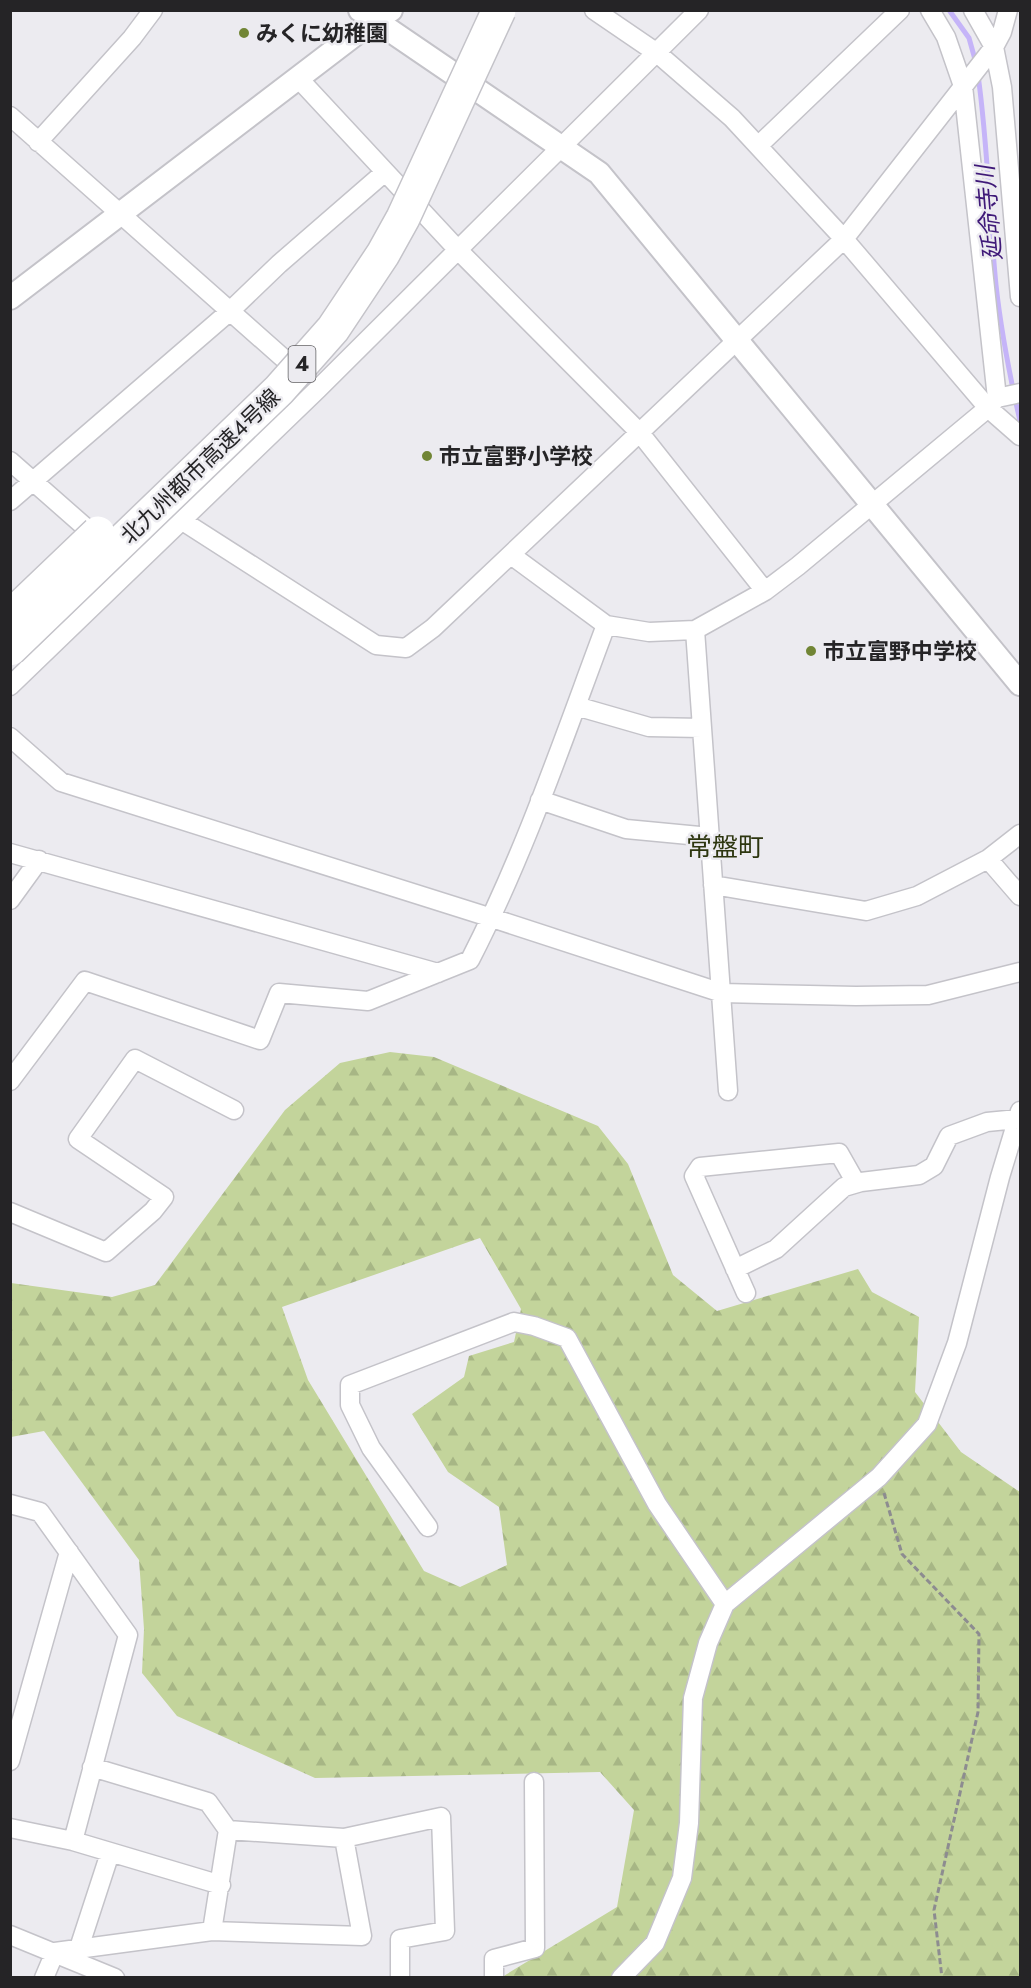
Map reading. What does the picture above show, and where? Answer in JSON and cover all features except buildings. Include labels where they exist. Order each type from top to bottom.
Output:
[{"type":"highway","name":"北九州都市高速４号線","points":[[10,617],[266,371],[302,334],[330,298],[368,242],[385,210],[476,10]]},
{"type":"highway","name":"北九州都市高速４号線","points":[[10,649],[279,390],[333,329],[383,254],[403,218],[499,10]]},
{"type":"street","points":[[38,142],[132,38],[153,10]]},
{"type":"street","points":[[455,75],[487,10]]},
{"type":"street","points":[[594,10],[657,52],[732,118],[1020,436]]},
{"type":"street","points":[[10,686],[318,389],[699,10]]},
{"type":"street","points":[[758,146],[900,10]]},
{"type":"street","points":[[930,10],[946,37],[963,86],[992,403]]},
{"type":"street","points":[[972,10],[994,47],[1002,87],[1020,297]]},
{"type":"street","points":[[181,520],[376,645],[406,648],[433,628],[844,239],[994,47],[1002,32],[1008,10]]},
{"type":"street","points":[[10,298],[299,79],[377,13],[455,75],[599,173],[1020,684]]},
{"type":"street","points":[[299,79],[458,249],[640,433],[765,591]]},
{"type":"street","points":[[10,116],[318,389]]},
{"type":"street","points":[[10,501],[230,312],[279,264],[385,172]]},
{"type":"street","points":[[511,555],[606,625],[649,632],[694,630],[765,591],[873,506],[992,403],[1020,393]]},
{"type":"street","points":[[10,461],[132,568]]},
{"type":"street","points":[[10,1081],[84,981],[260,1040],[279,993],[368,1001],[470,960],[492,918],[540,800],[606,625]]},
{"type":"street","points":[[694,630],[728,1091]]},
{"type":"street","points":[[576,706],[649,727],[702,728]]},
{"type":"street","points":[[10,737],[61,782],[722,993],[856,996],[928,994],[1020,972]]},
{"type":"street","points":[[540,800],[626,829],[710,837]]},
{"type":"street","points":[[713,885],[866,911],[917,896],[988,859],[1020,834]]},
{"type":"street","points":[[10,853],[438,973]]},
{"type":"street","points":[[988,859],[1020,896]]},
{"type":"street","points":[[10,900],[39,860]]},
{"type":"street","points":[[10,1212],[106,1252],[153,1210],[164,1197],[78,1139],[135,1059],[234,1110]]},
{"type":"street","points":[[735,1269],[776,1249],[844,1187],[856,1183],[919,1175],[934,1166],[949,1136],[987,1122],[1019,1115]]},
{"type":"street","points":[[621,1977],[655,1943],[682,1878],[689,1822],[693,1698],[708,1643],[725,1604],[879,1476],[927,1424],[957,1343],[999,1177],[1019,1115]]},
{"type":"street","points":[[746,1293],[694,1176],[700,1167],[839,1153],[856,1183]]},
{"type":"street","points":[[428,1527],[371,1448],[350,1405],[350,1385],[514,1322],[534,1326],[567,1338],[657,1504],[725,1604]]},
{"type":"street","points":[[10,1504],[40,1512],[128,1635],[73,1841]]},
{"type":"street","points":[[10,1761],[69,1552]]},
{"type":"street","points":[[92,1767],[208,1802],[228,1830],[212,1931]]},
{"type":"street","points":[[494,1977],[494,1959],[535,1948],[534,1782]]},
{"type":"street","points":[[228,1830],[344,1838],[441,1817],[445,1931],[400,1939],[400,1977]]},
{"type":"street","points":[[10,1828],[73,1841],[221,1885]]},
{"type":"street","points":[[55,1952],[212,1931],[362,1935],[344,1838]]},
{"type":"street","points":[[79,1948],[110,1853]]},
{"type":"street","points":[[10,1935],[115,1977]]},
{"type":"street","points":[[44,1977],[55,1952]]},
{"type":"path","points":[[879,1476],[902,1554],[979,1634],[978,1712],[933,1910],[942,1977]]},
{"type":"green space","points":[[390,1052],[434,1057],[598,1126],[628,1164],[673,1275],[717,1311],[858,1269],[872,1292],[919,1317],[915,1392],[961,1452],[1020,1492],[1020,1977],[502,1977],[617,1907],[634,1810],[600,1772],[315,1778],[177,1716],[142,1673],[144,1629],[139,1560],[44,1431],[11,1437],[11,1283],[112,1297],[155,1285],[285,1110],[340,1063]],"holes":[[[480,1238],[521,1309],[514,1342],[469,1356],[464,1377],[412,1414],[448,1472],[499,1507],[507,1565],[460,1587],[424,1571],[308,1380],[282,1307]]]},
{"type":"waterway","name":"延命寺川","points":[[949,10],[969,38],[976,63]]},
{"type":"waterway","name":"延命寺川","points":[[978,75],[998,302],[1020,421]]},
{"type":"place","name":"みくに幼稚園","points":[[244,33]]},
{"type":"place","name":"市立富野小学校","points":[[427,456]]},
{"type":"place","name":"市立富野中学校","points":[[811,651]]},
{"type":"district","name":"常盤町","points":[[725,847]]}]
